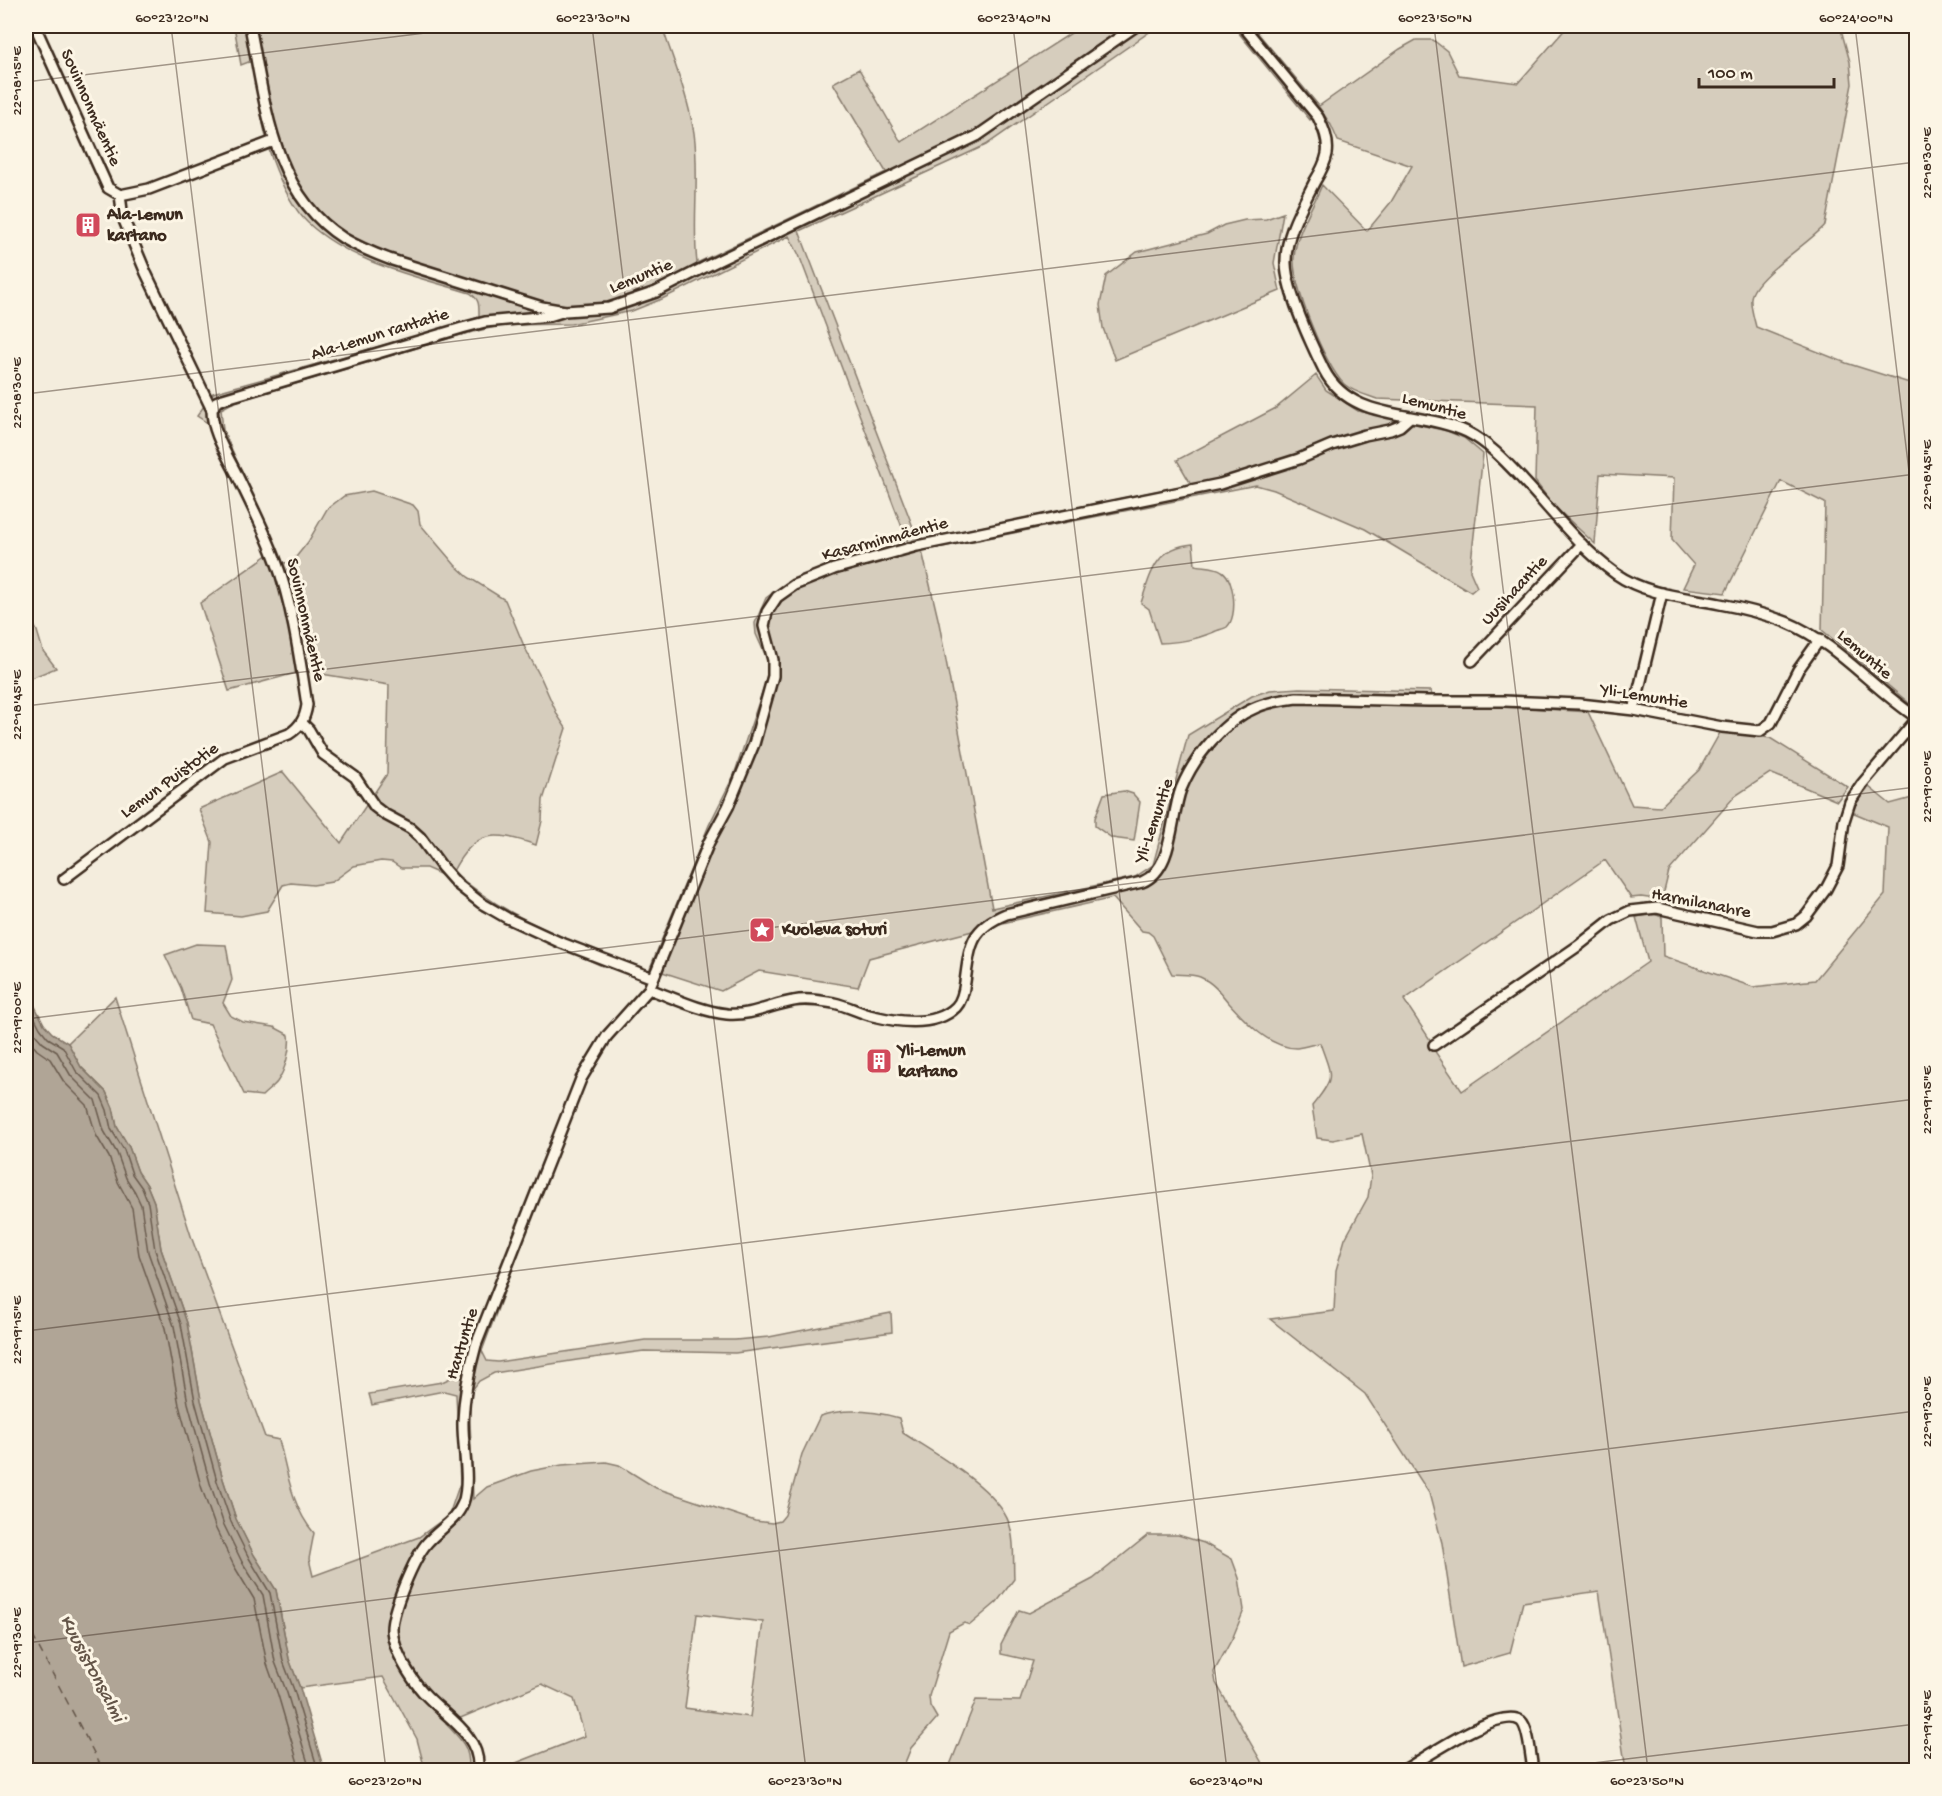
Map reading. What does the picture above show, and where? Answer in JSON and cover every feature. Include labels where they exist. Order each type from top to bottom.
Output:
[{"type":"street","name":"Sovinnonmäentie","points":[[35,26],[108,188],[120,195],[123,218],[146,273],[212,410],[213,424],[263,528],[277,563],[307,705],[302,723]]},
{"type":"street","name":"Lemuntie","points":[[250,26],[274,141],[295,187],[310,209],[343,238],[367,251],[542,307],[565,311],[609,308],[656,292],[947,152],[1001,122],[1136,26]]},
{"type":"street","name":"Lemuntie","points":[[1243,26],[1318,117],[1324,129],[1327,154],[1295,219],[1287,248],[1286,264],[1293,293],[1315,351],[1334,386],[1346,397],[1362,404],[1448,425],[1468,433],[1483,443],[1514,471],[1582,544],[1618,576],[1638,586],[1662,593],[1719,603],[1786,622],[1820,639],[1838,652],[1881,692],[1917,718]]},
{"type":"street","points":[[120,195],[160,185],[274,141]]},
{"type":"street","name":"Ala-Lemun rantatie","points":[[212,410],[216,402],[223,399],[462,328],[508,319],[549,316],[565,311]]},
{"type":"street","name":"Kasarminmäentie","points":[[649,988],[709,842],[728,807],[754,744],[773,676],[773,660],[764,626],[767,612],[777,597],[794,585],[834,568],[917,546],[1220,484],[1299,459],[1332,445],[1390,430],[1400,426],[1409,417]]},
{"type":"street","name":"Uusihaantie","points":[[1472,661],[1582,544]]},
{"type":"street","points":[[1635,710],[1662,593]]},
{"type":"street","name":"Yli-Lemuntie","points":[[649,988],[690,1004],[725,1014],[757,1012],[794,1000],[809,1000],[837,1004],[872,1016],[895,1019],[918,1021],[947,1014],[957,1006],[964,991],[968,954],[973,938],[982,927],[1006,914],[1152,878],[1159,871],[1164,857],[1181,789],[1205,750],[1237,718],[1255,708],[1276,700],[1308,698],[1504,700],[1635,710],[1753,732],[1760,731],[1771,723],[1798,670],[1820,639]]},
{"type":"street","name":"Harmilanahre","points":[[1434,1045],[1578,946],[1611,920],[1630,911],[1657,908],[1758,931],[1772,931],[1796,924],[1806,916],[1826,889],[1839,866],[1844,821],[1850,801],[1917,718]]},
{"type":"street","points":[[302,723],[309,730],[323,754],[355,777],[375,807],[410,828],[420,837],[441,867],[457,884],[481,903],[559,942],[652,978]]},
{"type":"street","name":"Lemun Puistotie","points":[[64,879],[225,758],[290,734],[302,723]]},
{"type":"street","name":"Hantuntie","points":[[478,1770],[477,1753],[471,1740],[422,1691],[406,1666],[396,1647],[392,1632],[393,1618],[417,1556],[457,1514],[464,1501],[466,1484],[463,1422],[469,1370],[476,1345],[581,1079],[607,1036],[649,988]]},
{"type":"street","points":[[1404,1770],[1483,1724],[1513,1718],[1521,1722],[1526,1729],[1533,1770]]},
{"type":"shaded area","points":[[234,26],[662,26],[684,92],[694,133],[697,263],[886,172],[833,83],[859,69],[901,142],[1082,26],[1158,26],[986,145],[799,231],[918,540],[1191,484],[1177,460],[1276,408],[1316,375],[1326,390],[1358,411],[1447,431],[1464,438],[1483,454],[1470,571],[1477,587],[1471,592],[1365,529],[1274,490],[1256,485],[922,551],[939,623],[992,908],[1135,877],[1153,865],[1188,735],[1252,696],[1270,690],[1299,688],[1431,691],[1434,706],[1502,706],[1588,712],[1632,805],[1660,807],[1699,770],[1721,731],[1770,738],[1848,787],[1837,801],[1770,773],[1735,796],[1669,871],[1662,900],[1631,898],[1605,860],[1404,1000],[1462,1091],[1648,962],[1636,917],[1654,914],[1662,917],[1663,956],[1753,987],[1815,980],[1885,895],[1888,827],[1852,812],[1861,795],[1869,787],[1890,804],[1916,797],[1916,1770],[1626,1770],[1599,1591],[1523,1602],[1510,1653],[1461,1667],[1442,1543],[1429,1493],[1365,1394],[1270,1319],[1334,1311],[1336,1270],[1345,1239],[1368,1197],[1371,1176],[1362,1134],[1333,1140],[1317,1138],[1312,1106],[1325,1088],[1330,1076],[1320,1043],[1297,1048],[1277,1043],[1250,1025],[1208,982],[1197,976],[1172,974],[1153,936],[1142,931],[1113,898],[1007,922],[869,958],[858,987],[759,971],[721,991],[650,968],[709,825],[734,775],[769,672],[767,659],[756,634],[755,623],[766,598],[781,587],[832,564],[908,543],[799,255],[789,236],[662,299],[632,311],[571,324],[504,325],[464,334],[234,402],[221,409],[223,430],[283,563],[292,562],[308,542],[327,509],[344,496],[372,491],[413,505],[418,511],[420,524],[455,565],[468,577],[505,600],[524,646],[566,728],[543,800],[542,821],[536,845],[509,837],[487,837],[469,847],[453,871],[507,910],[606,956],[602,966],[482,911],[442,875],[426,868],[401,868],[392,862],[381,861],[354,866],[332,882],[313,885],[291,883],[283,885],[267,911],[241,916],[207,913],[212,842],[199,809],[283,772],[341,843],[387,774],[389,685],[303,671],[229,691],[200,603],[269,554],[209,424],[197,416],[213,393],[479,317],[478,303],[470,293],[384,267],[364,258],[325,237],[302,217],[287,193],[272,159],[251,61],[241,65]]},
{"type":"shaded area","points":[[1233,26],[1252,26],[1319,106],[1416,40],[1433,40],[1447,51],[1459,75],[1518,83],[1568,26],[1840,26],[1850,62],[1852,84],[1825,225],[1761,280],[1754,290],[1751,305],[1756,327],[1846,363],[1916,385],[1915,708],[1822,630],[1825,503],[1781,481],[1725,593],[1683,588],[1694,565],[1672,540],[1674,478],[1600,474],[1595,544],[1553,505],[1535,481],[1537,405],[1377,399],[1355,391],[1344,384],[1319,343],[1304,305],[1295,270],[1294,258],[1298,239],[1322,185],[1367,231],[1391,202],[1412,166],[1338,141],[1319,107],[1310,120]]},
{"type":"shaded area","points":[[1283,213],[1274,263],[1280,291],[1115,360],[1103,328],[1100,305],[1106,276],[1137,252],[1207,234],[1224,225],[1245,220],[1266,219]]},
{"type":"shaded area","points":[[1193,544],[1195,565],[1219,569],[1230,582],[1234,598],[1233,615],[1226,628],[1200,637],[1160,643],[1149,609],[1141,603],[1152,572],[1163,556],[1181,546]]},
{"type":"shaded area","points":[[26,610],[37,631],[43,651],[56,668],[26,680]]},
{"type":"shaded area","points":[[1124,791],[1133,794],[1140,802],[1134,841],[1112,838],[1095,826],[1095,818],[1104,794]]},
{"type":"shaded area","points":[[196,944],[226,945],[232,980],[223,1003],[231,1016],[243,1022],[274,1027],[289,1035],[287,1060],[283,1072],[277,1082],[262,1096],[244,1094],[210,1024],[191,1020],[181,988],[165,955]]},
{"type":"shaded area","points":[[115,997],[192,1239],[265,1437],[279,1440],[295,1501],[314,1533],[309,1559],[313,1576],[419,1537],[449,1515],[460,1483],[456,1394],[444,1391],[372,1405],[369,1394],[442,1382],[455,1376],[466,1362],[531,1192],[541,1193],[482,1351],[487,1361],[498,1362],[645,1340],[735,1340],[769,1337],[891,1313],[892,1332],[735,1353],[644,1351],[577,1360],[494,1373],[479,1381],[469,1394],[473,1499],[487,1487],[531,1471],[562,1465],[606,1462],[619,1465],[656,1488],[755,1521],[772,1523],[780,1521],[785,1515],[802,1454],[820,1416],[849,1411],[870,1412],[899,1418],[903,1433],[978,1484],[992,1497],[1009,1523],[1013,1543],[1014,1579],[997,1602],[970,1625],[964,1623],[949,1631],[929,1696],[930,1706],[937,1718],[911,1748],[902,1770],[498,1770],[585,1736],[574,1699],[542,1684],[446,1724],[466,1749],[469,1770],[425,1770],[417,1739],[383,1677],[300,1688],[289,1659],[276,1590],[254,1555],[236,1519],[223,1479],[201,1400],[187,1323],[161,1249],[154,1202],[147,1185],[138,1172],[129,1147],[117,1127],[113,1108],[106,1092],[81,1067],[68,1043]],"holes":[[[697,1614],[763,1622],[750,1717],[685,1708]]]},
{"type":"shaded area","points":[[1148,1535],[1178,1535],[1204,1543],[1232,1559],[1239,1578],[1244,1610],[1233,1637],[1214,1672],[1216,1683],[1266,1770],[948,1770],[976,1700],[1020,1701],[1033,1661],[1001,1654],[1001,1645],[1019,1610],[1029,1613],[1093,1579]]},
{"type":"water","name":"Kuusistonsalmi","points":[[26,989],[44,1024],[52,1033],[68,1043],[81,1067],[106,1092],[113,1108],[117,1127],[129,1147],[138,1172],[147,1185],[154,1202],[161,1249],[187,1323],[201,1400],[223,1479],[236,1519],[254,1555],[276,1590],[289,1659],[324,1770],[26,1770]]},
{"type":"ferry route","points":[[26,1623],[103,1770]]},
{"type":"place","name":"Ala-Lemun kartano","points":[[88,225]]},
{"type":"place","name":"Kuoleva soturi","points":[[762,930]]},
{"type":"place","name":"Yli-Lemun kartano","points":[[879,1061]]}]
